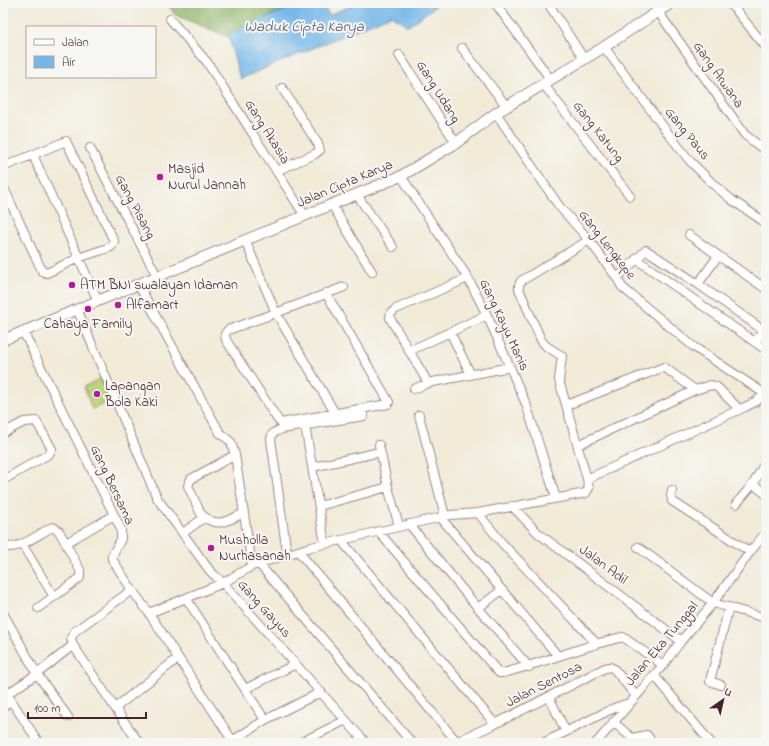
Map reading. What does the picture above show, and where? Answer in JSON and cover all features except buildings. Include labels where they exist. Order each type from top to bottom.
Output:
[{"type":"main road","name":"Jalan Cipta Karya","points":[[3,340],[401,176],[456,143],[496,114],[604,47],[671,3]]},
{"type":"street","name":"Gang Katung","points":[[495,3],[548,82],[630,196]]},
{"type":"street","points":[[548,3],[584,59]]},
{"type":"street","name":"Gang Arwana","points":[[652,3],[744,135],[762,148]]},
{"type":"street","points":[[730,3],[766,47]]},
{"type":"street","name":"Gang Akasia","points":[[170,19],[207,62],[305,216]]},
{"type":"street","name":"Gang Paus","points":[[604,47],[690,161],[732,200],[766,223]]},
{"type":"street","points":[[462,48],[507,107]]},
{"type":"street","name":"Gang Udang","points":[[399,55],[456,143]]},
{"type":"street","points":[[276,171],[315,154],[320,150],[318,144],[282,88]]},
{"type":"street","name":"Gang Lengkepe","points":[[496,114],[560,206],[589,240],[622,287],[694,347],[765,394]]},
{"type":"street","points":[[3,167],[62,141],[66,141],[114,241],[114,244],[111,247],[78,258],[47,273],[42,272],[3,186]]},
{"type":"street","name":"Gang Pisang","points":[[90,148],[157,276]]},
{"type":"street","points":[[32,155],[98,301]]},
{"type":"street","name":"Gang Kayu Manis","points":[[401,176],[468,278],[487,315],[526,404],[556,498]]},
{"type":"street","points":[[357,195],[393,247]]},
{"type":"street","points":[[332,205],[372,272]]},
{"type":"street","points":[[689,235],[766,289]]},
{"type":"street","points":[[245,240],[276,313],[335,413]]},
{"type":"street","points":[[149,613],[223,583],[255,565],[298,550],[442,517],[478,513],[586,493],[588,488],[587,479],[559,380],[562,356],[546,346],[541,340],[519,289],[519,285],[521,281],[589,240]]},
{"type":"street","points":[[617,278],[646,250],[764,328],[755,342]]},
{"type":"street","points":[[698,284],[718,256]]},
{"type":"street","points":[[636,259],[766,350]]},
{"type":"street","points":[[428,383],[390,318],[391,313],[468,278]]},
{"type":"street","points":[[138,284],[220,433],[231,442],[235,455],[244,513],[255,565],[412,743]]},
{"type":"street","points":[[326,293],[389,402],[385,405],[281,423],[226,340],[225,334],[228,330],[276,313],[326,293],[344,287]]},
{"type":"street","name":"Gang Gayus","points":[[77,309],[157,498],[210,571],[223,583],[366,743]]},
{"type":"street","points":[[409,351],[487,315]]},
{"type":"street","name":"Gang Bersama","points":[[23,331],[121,529],[121,539],[112,556],[112,559],[233,742]]},
{"type":"street","points":[[450,332],[471,375]]},
{"type":"street","points":[[414,389],[428,383],[510,367]]},
{"type":"street","points":[[567,405],[664,367],[695,390]]},
{"type":"street","points":[[578,444],[695,390],[711,385],[718,387],[740,409]]},
{"type":"street","points":[[587,479],[755,402],[765,394]]},
{"type":"street","points":[[419,415],[442,517],[558,656]]},
{"type":"street","points":[[287,554],[271,439],[274,432],[305,425],[364,416]]},
{"type":"street","points":[[3,433],[24,422],[36,421],[52,449],[49,454],[3,480]]},
{"type":"street","points":[[305,425],[325,544]]},
{"type":"street","points":[[312,467],[379,448],[399,526]]},
{"type":"street","points":[[235,455],[191,479],[188,486],[201,514],[204,517],[217,523],[222,523],[244,513]]},
{"type":"street","points":[[736,504],[753,484],[765,463]]},
{"type":"street","points":[[753,484],[766,494]]},
{"type":"street","points":[[319,506],[388,487]]},
{"type":"street","points":[[672,490],[672,501],[750,552]]},
{"type":"street","name":"Jalan Adil","points":[[512,506],[538,533],[681,641]]},
{"type":"street","points":[[478,513],[502,543],[596,643]]},
{"type":"street","points":[[66,544],[114,515]]},
{"type":"street","points":[[183,533],[204,517]]},
{"type":"street","points":[[409,524],[529,667]]},
{"type":"street","points":[[3,542],[8,547],[22,544],[53,527],[59,531],[80,570],[81,575],[78,581],[38,608]]},
{"type":"street","points":[[378,531],[496,670],[504,674],[529,667],[596,643],[623,637],[663,665]]},
{"type":"street","points":[[638,547],[713,603],[766,532]]},
{"type":"street","points":[[341,540],[494,724]]},
{"type":"street","points":[[22,544],[54,597]]},
{"type":"street","points":[[298,550],[456,742]]},
{"type":"street","points":[[132,590],[74,631],[71,638],[73,645],[139,743]]},
{"type":"street","points":[[478,608],[502,590]]},
{"type":"street","points":[[186,598],[265,720]]},
{"type":"street","name":"Jalan Eka Tunggal","points":[[596,743],[663,665],[713,603],[766,618]]},
{"type":"street","points":[[721,685],[710,681],[729,608]]},
{"type":"street","points":[[3,613],[37,674],[68,716]]},
{"type":"street","points":[[3,707],[7,694],[37,674],[73,645]]},
{"type":"street","points":[[115,708],[178,658]]},
{"type":"street","points":[[245,689],[296,664]]},
{"type":"street","name":"Jalan Sentosa","points":[[456,742],[605,668],[610,667],[614,669],[636,696]]},
{"type":"street","points":[[654,675],[711,743]]},
{"type":"street","points":[[233,742],[265,720],[321,692]]},
{"type":"street","points":[[7,694],[36,742]]},
{"type":"street","points":[[549,697],[566,732]]},
{"type":"street","points":[[543,743],[614,708],[630,703]]},
{"type":"street","points":[[300,743],[346,720]]},
{"type":"street","points":[[614,722],[632,738],[647,735],[652,743]]},
{"type":"green space","points":[[167,3],[299,3],[226,36],[175,15]]},
{"type":"green space","name":"Lapangan Bola Kaki","points":[[101,378],[110,402],[92,409],[84,387]]},
{"type":"water","name":"Waduk Cipta Karya","points":[[300,3],[322,3],[329,15],[358,3],[440,3],[408,26],[391,15],[240,79],[228,34]]},
{"type":"place","name":"Masjid Nurul Jannah","points":[[160,177]]},
{"type":"place","name":"ATM BNI swalayan Idaman","points":[[72,285]]},
{"type":"place","name":"Alfamart","points":[[118,305]]},
{"type":"place","name":"Cahaya Family","points":[[88,309]]},
{"type":"place","name":"Lapangan Bola Kaki","points":[[97,394]]},
{"type":"place","name":"Musholla Nurhasanah","points":[[211,548]]}]
